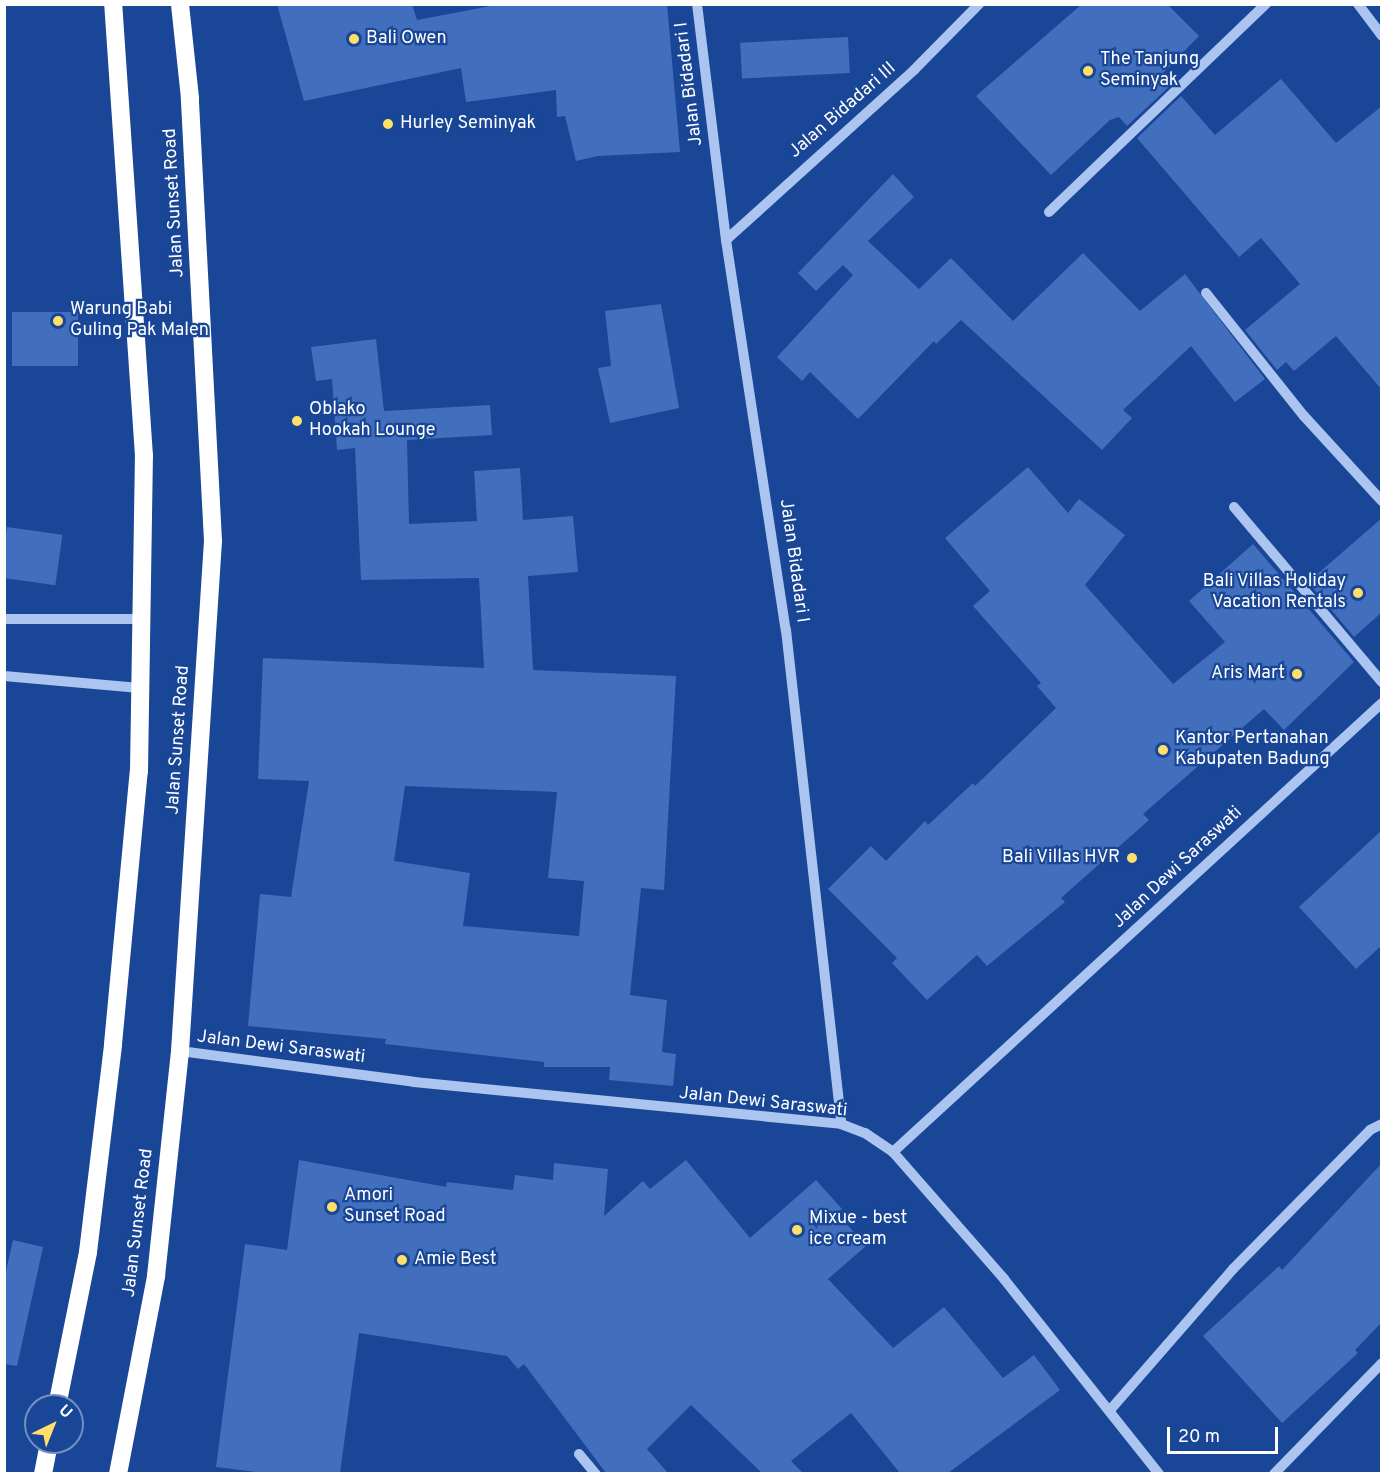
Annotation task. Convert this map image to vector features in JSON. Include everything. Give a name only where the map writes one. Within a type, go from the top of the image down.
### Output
[{"type":"highway","points":[[59,1394],[88,1252],[113,1044],[139,771],[144,456],[113,4]]},
{"type":"highway","name":"Jalan Sunset Road","points":[[118,1473],[156,1276],[180,1051],[213,541],[190,98],[180,4]]},
{"type":"highway","points":[[43,1473],[47,1454]]},
{"type":"street","name":"Jalan Bidadari I","points":[[698,4],[726,240],[786,630],[840,1124]]},
{"type":"street","name":"Jalan Bidadari III","points":[[726,240],[914,70],[979,4]]},
{"type":"street","points":[[1049,212],[1266,4]]},
{"type":"street","points":[[1358,4],[1380,30]]},
{"type":"street","points":[[1206,293],[1304,416],[1382,501]]},
{"type":"street","points":[[1234,507],[1382,682]]},
{"type":"street","points":[[4,619],[140,619]]},
{"type":"street","points":[[4,676],[140,688]]},
{"type":"street","name":"Jalan Dewi Saraswati","points":[[180,1051],[414,1082],[840,1124],[866,1133],[893,1152],[1382,703]]},
{"type":"street","points":[[1111,1409],[1233,1269],[1370,1130],[1382,1124]]},
{"type":"street","points":[[893,1152],[1111,1409],[1160,1473]]},
{"type":"street","points":[[1274,1473],[1382,1363]]},
{"type":"street","points":[[579,1454],[596,1473]]},
{"type":"building","points":[[277,4],[412,4],[417,20],[501,4],[667,4],[680,152],[598,156],[576,161],[565,116],[557,117],[556,90],[466,102],[461,68],[304,101]]},
{"type":"building","points":[[1082,4],[1167,4],[1199,36],[1162,74],[1171,85],[1127,126],[1119,117],[1110,120],[1051,175],[976,96]]},
{"type":"building","points":[[848,37],[850,73],[742,79],[740,43]]},
{"type":"building","points":[[1281,79],[1336,143],[1382,106],[1382,390],[1336,336],[1294,371],[1286,362],[1277,370],[1245,330],[1300,284],[1261,238],[1239,257],[1137,138],[1181,96],[1215,135]]},
{"type":"building","points":[[893,174],[914,197],[868,241],[919,289],[951,258],[1013,321],[1083,253],[1140,311],[1185,274],[1265,379],[1235,402],[1191,346],[1123,410],[1132,418],[1102,450],[961,320],[936,344],[934,341],[858,419],[810,372],[802,381],[777,357],[853,275],[843,265],[816,291],[798,273]]},
{"type":"building","points":[[661,304],[679,408],[610,423],[598,368],[611,366],[605,311]]},
{"type":"building","points":[[12,312],[78,312],[78,366],[12,366]]},
{"type":"building","points":[[376,339],[384,411],[490,405],[492,435],[407,440],[409,524],[477,521],[474,471],[520,468],[523,520],[573,516],[578,572],[528,576],[533,670],[676,676],[664,890],[641,888],[630,995],[667,1000],[662,1052],[676,1054],[673,1086],[609,1080],[610,1067],[544,1067],[544,1062],[385,1044],[386,1039],[248,1026],[260,894],[291,897],[309,781],[258,779],[263,658],[484,668],[479,578],[361,580],[355,448],[337,450],[332,379],[316,381],[311,347]],"holes":[[[405,786],[557,792],[548,878],[584,881],[579,936],[463,926],[470,873],[394,861]]]},
{"type":"building","points":[[1028,467],[1068,513],[1079,499],[1125,535],[1085,585],[1173,684],[1225,642],[1189,601],[1253,544],[1354,662],[1284,730],[1264,709],[1143,814],[1149,820],[1061,898],[1065,902],[987,966],[977,955],[927,1000],[892,963],[897,958],[828,889],[871,846],[886,861],[925,821],[928,825],[973,783],[975,786],[1056,708],[1037,686],[1041,683],[973,606],[990,591],[945,538]]},
{"type":"building","name":"Bali Villas Holiday Vacation Rentals","points":[[1382,518],[1382,612],[1354,637],[1308,582]]},
{"type":"building","points":[[7,527],[62,535],[55,585],[4,578]]},
{"type":"building","points":[[1382,830],[1382,945],[1356,969],[1299,907]]},
{"type":"building","points":[[299,1160],[446,1187],[447,1182],[513,1190],[515,1175],[553,1180],[554,1163],[608,1169],[604,1216],[643,1181],[650,1189],[686,1160],[750,1238],[816,1180],[842,1209],[837,1213],[866,1246],[828,1279],[893,1348],[944,1307],[1003,1378],[1034,1355],[1060,1390],[948,1473],[900,1473],[851,1413],[791,1461],[803,1473],[762,1473],[691,1405],[647,1449],[668,1473],[606,1473],[524,1364],[518,1369],[507,1356],[359,1333],[340,1473],[264,1473],[216,1467],[245,1244],[287,1250]]},
{"type":"building","points":[[1382,1163],[1382,1322],[1355,1350],[1358,1353],[1282,1423],[1203,1336],[1279,1266],[1282,1270]]},
{"type":"building","points":[[13,1240],[43,1247],[17,1366],[4,1364],[4,1280]]},
{"type":"place","name":"Bali Owen","points":[[354,39]]},
{"type":"place","name":"The Tanjung Seminyak","points":[[1088,71]]},
{"type":"place","name":"Hurley Seminyak","points":[[388,124]]},
{"type":"place","name":"Warung Babi Guling Pak Malen","points":[[58,321]]},
{"type":"place","name":"Oblako Hookah Lounge","points":[[297,421]]},
{"type":"place","name":"Bali Villas Holiday Vacation Rentals","points":[[1358,593]]},
{"type":"place","name":"Aris Mart","points":[[1297,674]]},
{"type":"place","name":"Kantor Pertanahan Kabupaten Badung","points":[[1163,750]]},
{"type":"place","name":"Bali Villas HVR","points":[[1132,858]]},
{"type":"place","name":"Amori Sunset Road","points":[[332,1207]]},
{"type":"place","name":"Mixue - best ice cream","points":[[797,1230]]},
{"type":"place","name":"Amie Best","points":[[402,1260]]}]
